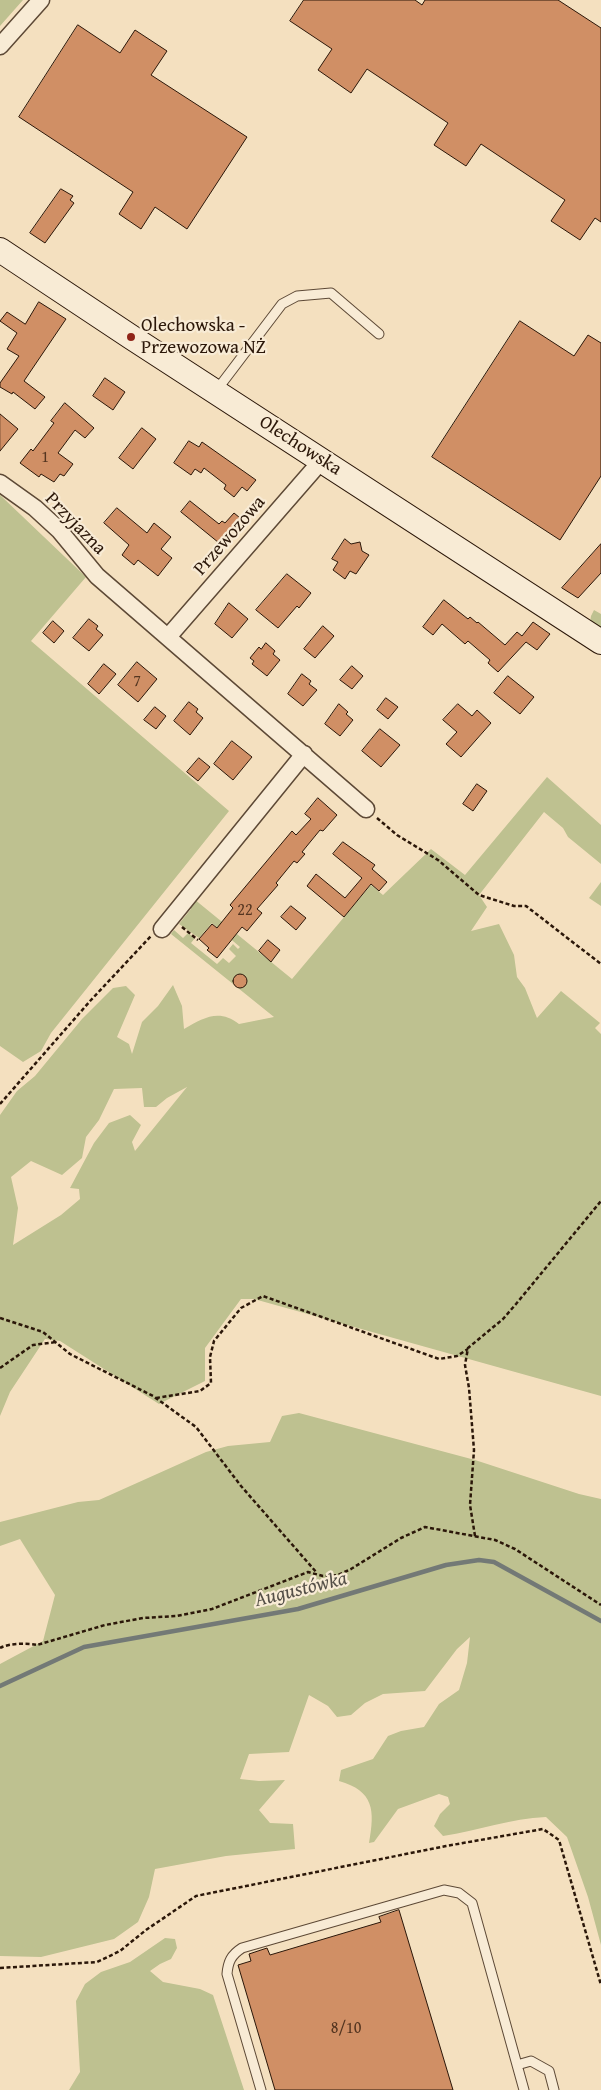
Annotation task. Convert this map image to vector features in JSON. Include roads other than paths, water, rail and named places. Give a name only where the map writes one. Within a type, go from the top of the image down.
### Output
[{"type":"street","points":[[0,46],[41,0]]},
{"type":"street","name":"Olechowska","points":[[0,250],[601,642]]},
{"type":"street","name":"Przewozowa","points":[[168,637],[322,460]]},
{"type":"street","name":"Przyjazna","points":[[0,483],[35,508],[59,530],[97,576],[168,637]]},
{"type":"street","points":[[168,637],[366,809]]},
{"type":"street","points":[[167,923],[304,754]]},
{"type":"lane","points":[[215,391],[282,304],[297,296],[331,293],[379,334]]},
{"type":"lane","points":[[261,2090],[227,1974],[228,1966],[235,1952],[242,1948],[444,1890],[459,1893],[472,1903],[524,2090]]},
{"type":"lane","points":[[517,2065],[531,2062],[549,2071],[554,2090]]},
{"type":"waterway","name":"Augustówka","points":[[0,1686],[84,1647],[298,1609],[446,1565],[479,1560],[494,1562],[601,1621]]},
{"type":"place","name":"Olechowska - Przewozowa NŻ","points":[[131,337]]}]
